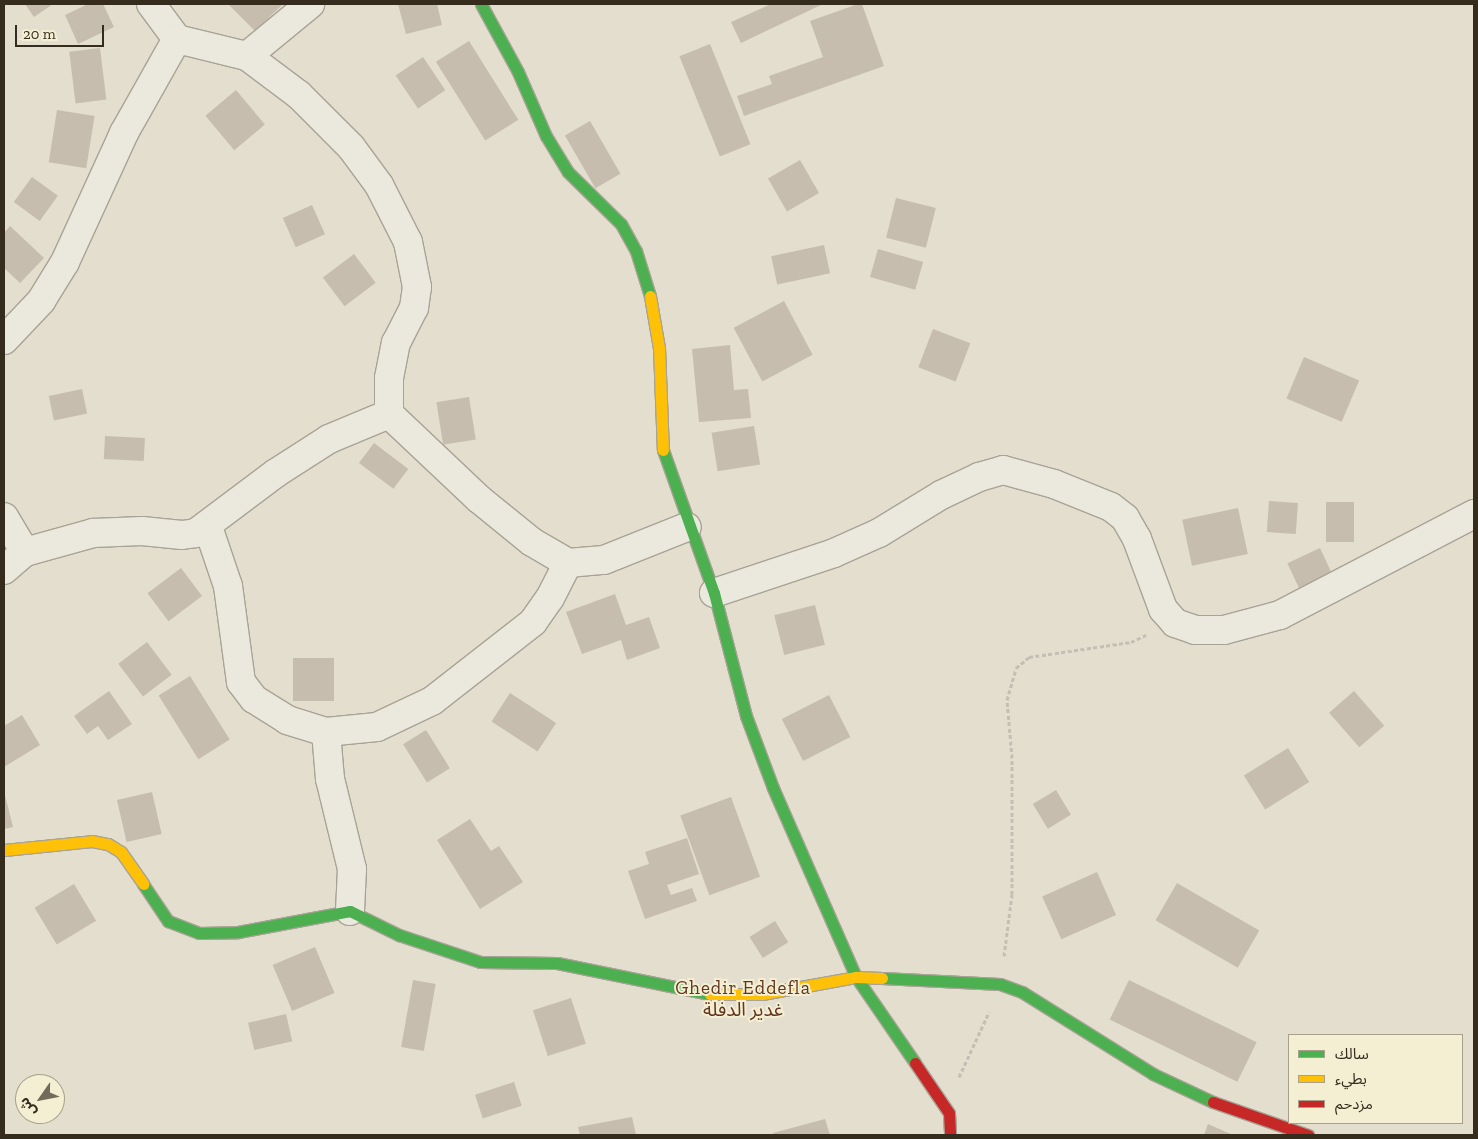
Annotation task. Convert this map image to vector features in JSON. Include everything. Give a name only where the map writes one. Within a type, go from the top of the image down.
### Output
[{"type":"street","points":[[151,4],[176,39],[246,56],[299,95],[352,147],[379,185],[408,242],[417,287],[414,308],[396,343],[389,378],[389,414],[479,499],[532,542],[568,563],[604,560],[688,527]]},
{"type":"street","points":[[246,56],[310,4]]},
{"type":"street","points":[[481,4],[518,72],[546,136],[568,172],[622,224],[636,251],[652,301],[659,348],[660,427],[666,461],[688,527],[714,593],[746,716],[773,788],[856,977],[949,1113],[950,1135]]},
{"type":"street","points":[[4,340],[40,301],[65,262],[124,133],[176,39]]},
{"type":"street","points":[[4,570],[25,552],[93,533],[142,531],[182,535],[208,527],[276,473],[322,444],[389,414]]},
{"type":"street","points":[[714,593],[834,554],[879,534],[941,495],[979,476],[1003,470],[1054,484],[1111,507],[1125,518],[1144,555],[1163,609],[1175,623],[1195,630],[1224,630],[1280,615],[1474,514]]},
{"type":"street","points":[[4,517],[25,552]]},
{"type":"street","points":[[208,527],[228,586],[241,682],[254,699],[287,720],[326,732],[377,727],[432,701],[533,622],[550,598],[568,563]]},
{"type":"street","points":[[326,732],[330,779],[352,869],[350,911]]},
{"type":"street","points":[[4,850],[92,841],[108,844],[121,852],[168,921],[199,933],[238,932],[350,911],[399,935],[480,962],[557,963],[706,994],[762,994],[856,977],[1000,984],[1022,992],[1152,1074],[1218,1105],[1308,1135]]},
{"type":"path","points":[[949,1113],[960,1075],[983,1029],[1000,984],[1012,894],[1012,758],[1007,700],[1016,668],[1029,657],[1131,642],[1175,623]]},
{"type":"building","points":[[25,4],[53,4],[34,17]]},
{"type":"building","points":[[88,4],[103,4],[114,27],[78,44],[65,15]]},
{"type":"building","points":[[228,4],[283,4],[255,31]]},
{"type":"building","points":[[398,4],[437,4],[442,25],[406,34]]},
{"type":"building","points":[[771,4],[823,4],[741,43],[731,22]]},
{"type":"building","points":[[862,4],[884,66],[744,116],[737,96],[772,84],[769,76],[823,57],[810,21]]},
{"type":"building","points":[[469,41],[518,120],[485,141],[436,62]]},
{"type":"building","points":[[710,44],[750,144],[720,156],[679,56]]},
{"type":"building","points":[[100,48],[106,100],[76,103],[69,52]]},
{"type":"building","points":[[423,57],[445,90],[418,109],[396,75]]},
{"type":"building","points":[[236,90],[265,124],[234,150],[205,116]]},
{"type":"building","points":[[57,110],[95,116],[86,168],[49,162]]},
{"type":"building","points":[[590,121],[620,174],[595,188],[565,136]]},
{"type":"building","points":[[800,160],[819,193],[787,211],[768,178]]},
{"type":"building","points":[[32,177],[58,196],[40,221],[14,202]]},
{"type":"building","points":[[896,198],[936,208],[926,248],[886,238]]},
{"type":"building","points":[[312,205],[325,234],[296,247],[283,218]]},
{"type":"building","points":[[10,226],[44,258],[20,283],[4,268],[4,233]]},
{"type":"building","points":[[824,245],[830,273],[777,285],[771,256]]},
{"type":"building","points":[[878,249],[923,262],[915,290],[870,277]]},
{"type":"building","points":[[354,254],[376,283],[345,306],[323,277]]},
{"type":"building","points":[[784,301],[813,355],[762,382],[734,328]]},
{"type":"building","points":[[933,329],[970,343],[956,382],[918,367]]},
{"type":"building","points":[[730,345],[734,390],[748,389],[751,418],[699,422],[692,349]]},
{"type":"building","points":[[1304,357],[1359,380],[1342,422],[1286,398]]},
{"type":"building","points":[[82,389],[87,413],[54,421],[49,396]]},
{"type":"building","points":[[469,397],[476,439],[443,445],[436,402]]},
{"type":"building","points":[[754,426],[760,465],[718,471],[712,433]]},
{"type":"building","points":[[105,436],[145,438],[144,461],[104,459]]},
{"type":"building","points":[[374,443],[408,469],[393,489],[359,463]]},
{"type":"building","points":[[1269,501],[1298,503],[1296,534],[1267,532]]},
{"type":"building","points":[[1326,502],[1354,502],[1354,542],[1326,542]]},
{"type":"building","points":[[1238,508],[1248,554],[1192,566],[1182,520]]},
{"type":"building","points":[[1320,548],[1334,578],[1301,593],[1287,563]]},
{"type":"building","points":[[181,568],[202,596],[169,621],[147,593]]},
{"type":"building","points":[[615,594],[626,625],[649,617],[660,648],[627,660],[621,640],[582,654],[566,612]]},
{"type":"building","points":[[815,605],[825,645],[784,655],[774,615]]},
{"type":"building","points":[[147,642],[172,675],[143,696],[118,664]]},
{"type":"building","points":[[293,658],[334,658],[334,701],[293,701]]},
{"type":"building","points":[[190,676],[230,740],[198,759],[159,696]]},
{"type":"building","points":[[109,691],[132,724],[108,740],[98,726],[87,734],[74,716]]},
{"type":"building","points":[[1354,691],[1384,726],[1359,747],[1329,713]]},
{"type":"building","points":[[510,693],[556,723],[538,751],[491,722]]},
{"type":"building","points":[[829,695],[850,737],[803,761],[782,719]]},
{"type":"building","points":[[22,715],[40,745],[4,767],[4,726]]},
{"type":"building","points":[[426,730],[450,768],[427,782],[403,744]]},
{"type":"building","points":[[1288,748],[1309,782],[1265,809],[1244,776]]},
{"type":"building","points":[[1056,790],[1071,815],[1048,829],[1033,804]]},
{"type":"building","points":[[152,792],[162,834],[127,842],[117,800]]},
{"type":"building","points":[[4,796],[13,827],[4,829]]},
{"type":"building","points":[[731,797],[760,877],[709,895],[680,815]]},
{"type":"building","points":[[470,819],[491,851],[499,846],[523,882],[480,909],[437,840]]},
{"type":"building","points":[[687,838],[699,874],[667,885],[671,895],[692,888],[697,901],[645,919],[628,871],[649,864],[645,852]]},
{"type":"building","points":[[1097,872],[1116,915],[1061,939],[1042,896]]},
{"type":"building","points":[[1177,883],[1259,931],[1238,968],[1156,920]]},
{"type":"building","points":[[74,884],[96,921],[57,945],[35,908]]},
{"type":"building","points":[[775,921],[788,942],[763,958],[750,937]]},
{"type":"building","points":[[315,947],[335,993],[292,1011],[273,965]]},
{"type":"building","points":[[413,980],[436,984],[424,1051],[401,1047]]},
{"type":"building","points":[[1129,980],[1257,1042],[1237,1082],[1110,1020]]},
{"type":"building","points":[[571,998],[586,1044],[548,1056],[533,1010]]},
{"type":"building","points":[[286,1014],[292,1041],[254,1050],[248,1023]]},
{"type":"building","points":[[514,1082],[522,1106],[483,1118],[475,1095]]},
{"type":"building","points":[[632,1117],[636,1135],[580,1135],[578,1127]]},
{"type":"building","points":[[825,1119],[830,1135],[774,1135],[773,1133]]},
{"type":"building","points":[[1208,1124],[1233,1135],[1204,1135]]},
{"type":"traffic: fast","points":[[481,4],[518,72],[546,136],[568,172],[621,224],[636,251],[650,296]]},
{"type":"traffic: fast","points":[[663,450],[714,593],[746,716],[773,788],[856,977],[915,1063]]},
{"type":"traffic: fast","points":[[143,884],[168,921],[199,933],[238,932],[350,911],[399,935],[480,962],[557,963],[710,994]]},
{"type":"traffic: fast","points":[[882,978],[1000,984],[1022,992],[1153,1074],[1213,1102]]},
{"type":"traffic: slow","points":[[650,296],[659,348],[663,450]]},
{"type":"traffic: slow","points":[[4,850],[92,841],[108,844],[121,852],[143,884]]},
{"type":"traffic: slow","points":[[710,994],[762,994],[856,977],[882,978]]},
{"type":"traffic: jam","points":[[915,1063],[949,1113],[950,1135]]},
{"type":"traffic: jam","points":[[1213,1102],[1308,1135]]},
{"type":"district","name":"Ghedir Eddefla غدير الدفلة","points":[[743,999]]}]
